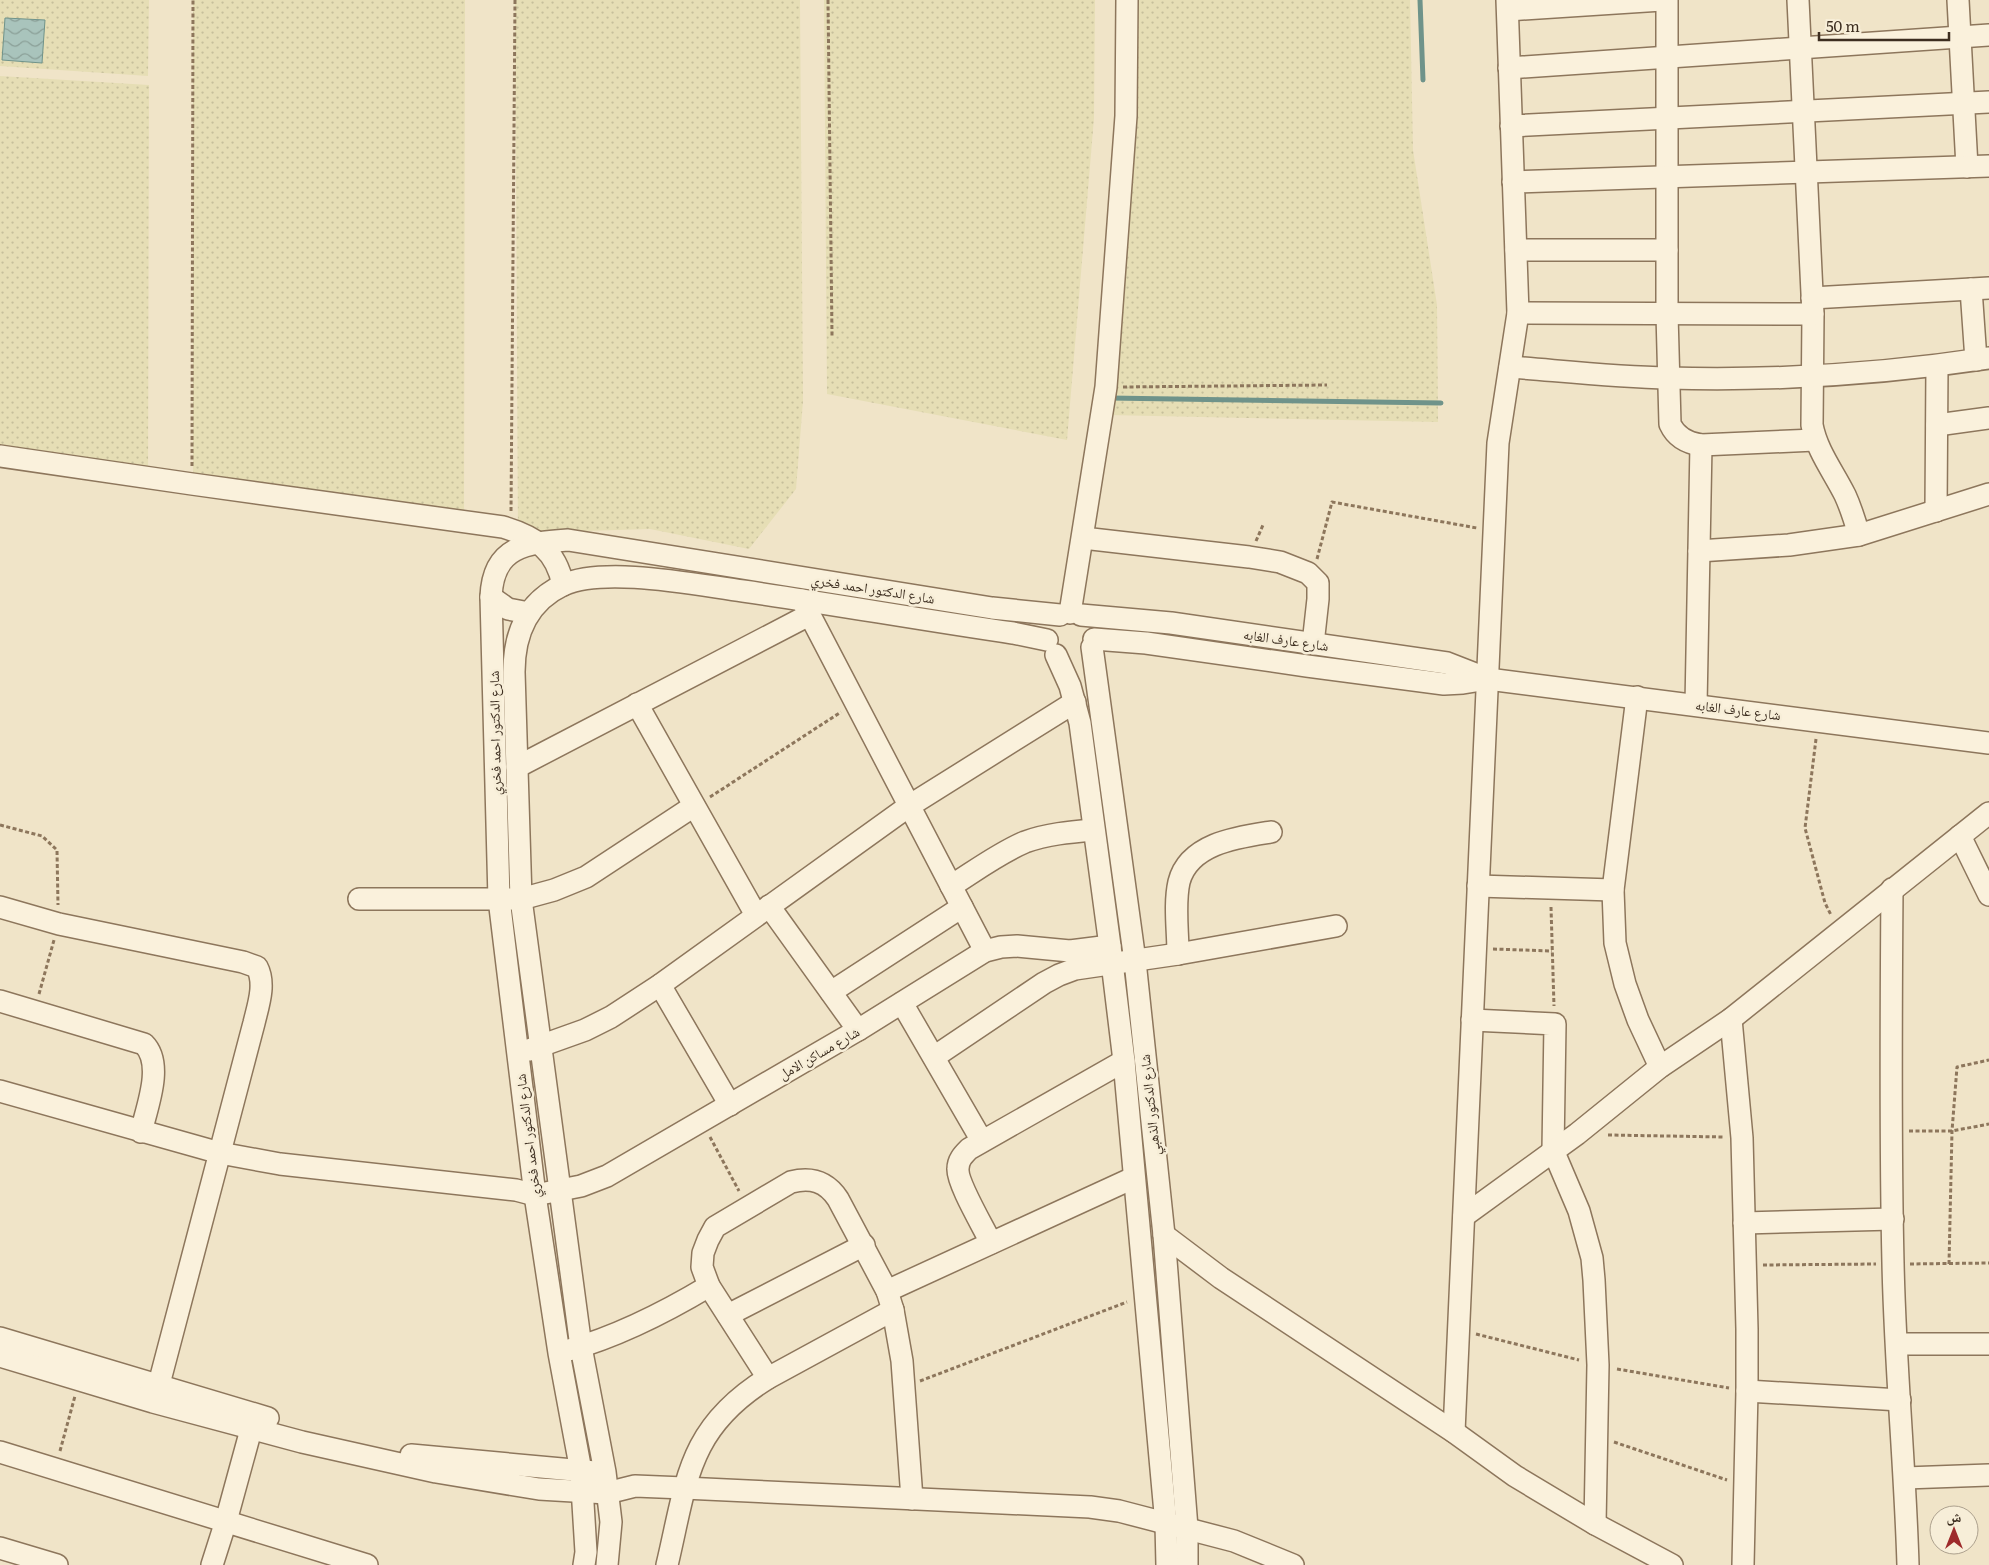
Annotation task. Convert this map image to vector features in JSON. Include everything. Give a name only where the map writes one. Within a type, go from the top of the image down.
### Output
[{"type":"street","points":[[1070,614],[1106,387],[1126,116],[1127,0]]},
{"type":"street","points":[[1454,1432],[1498,443],[1518,313],[1507,5],[1662,0]]},
{"type":"street","points":[[1668,0],[1668,378],[1669,415],[1674,432],[1691,444],[1701,445],[1815,440]]},
{"type":"street","points":[[1798,0],[1812,306],[1812,425],[1815,440],[1825,462],[1846,497],[1859,535]]},
{"type":"street","points":[[1958,0],[1967,167]]},
{"type":"street","points":[[1509,68],[1989,34]]},
{"type":"street","points":[[1512,126],[1989,102]]},
{"type":"street","points":[[1513,182],[1989,166]]},
{"type":"street","points":[[1516,250],[1667,250]]},
{"type":"street","points":[[1510,367],[1668,378],[1812,377],[1937,366],[1982,359],[1980,288],[1812,306],[1668,314],[1518,313]]},
{"type":"street","points":[[1936,511],[1937,366]]},
{"type":"street","points":[[1937,425],[1989,418]]},
{"type":"street","points":[[1696,705],[1701,445]]},
{"type":"street","points":[[0,456],[511,529],[538,542],[555,561],[563,585]]},
{"type":"street","points":[[1699,551],[1790,546],[1859,535],[1989,494]]},
{"type":"street","points":[[1083,538],[1250,557],[1296,567],[1312,576],[1318,583],[1312,644]]},
{"type":"street","name":"شارع الدكتور احمد فخري","points":[[584,1565],[586,1552],[582,1481],[534,1195],[519,1053],[499,899],[491,597],[496,571],[514,551],[525,545],[568,540],[992,608],[1070,614]]},
{"type":"street","name":"شارع الدكتور احمد فخري","points":[[606,1565],[611,1522],[606,1482],[581,1347],[521,899],[514,651],[519,631],[528,613],[544,597],[563,585],[583,579],[634,577],[805,607],[1012,633],[1052,648]]},
{"type":"street","points":[[491,597],[508,609],[528,613]]},
{"type":"street","points":[[517,767],[637,704],[805,607],[985,952]]},
{"type":"street","points":[[1070,614],[1088,621],[1093,629],[1093,643],[1080,658],[1064,659],[1052,648],[1047,630],[1052,621],[1070,614]]},
{"type":"street","name":"شارع عارف الغابه","points":[[1070,614],[1171,623],[1447,663],[1488,679],[1989,743]]},
{"type":"street","name":"شارع عارف الغابه","points":[[1093,643],[1146,643],[1444,684],[1488,679]]},
{"type":"street","name":"شارع الدكتور الذهبي","points":[[1093,643],[1135,961],[1164,1236],[1176,1526],[1167,1565]]},
{"type":"street","name":"شارع الدكتور الذهبي","points":[[1052,648],[1075,702],[1080,723],[1124,1061],[1144,1296],[1176,1526],[1187,1565]]},
{"type":"street","points":[[1637,698],[1613,890],[1615,943],[1618,960],[1638,1020],[1660,1067]]},
{"type":"street","points":[[519,1053],[541,1047],[585,1030],[611,1017],[660,985],[909,806],[1075,702]]},
{"type":"street","points":[[637,704],[694,806],[763,911],[831,992],[858,1030]]},
{"type":"street","points":[[359,899],[521,899],[554,890],[586,876],[694,806]]},
{"type":"street","points":[[1464,1216],[1577,1134],[1660,1067],[1731,1019],[1989,813]]},
{"type":"street","points":[[951,886],[1025,842],[1055,834],[1093,830]]},
{"type":"street","points":[[1178,954],[1178,895],[1183,871],[1190,862],[1211,846],[1244,836],[1271,832]]},
{"type":"street","points":[[1960,836],[1989,895]]},
{"type":"street","points":[[1478,886],[1613,890]]},
{"type":"street","points":[[1892,890],[1891,1132],[1893,1264],[1908,1565]]},
{"type":"street","points":[[0,907],[59,924],[243,962],[257,967],[261,974],[259,1001],[159,1384]]},
{"type":"street","points":[[831,992],[962,907]]},
{"type":"street","points":[[934,1057],[1059,975],[1111,955],[1135,961],[1336,926]]},
{"type":"street","name":"شارع مساكن الامل","points":[[534,1195],[581,1186],[607,1176],[858,1030],[985,952],[1001,947],[1017,946],[1111,955]]},
{"type":"street","points":[[660,985],[730,1105]]},
{"type":"street","points":[[0,1001],[144,1044],[150,1050],[154,1069],[141,1132]]},
{"type":"street","points":[[902,1003],[982,1141]]},
{"type":"street","points":[[1731,1019],[1742,1138],[1744,1222],[1747,1391],[1743,1565]]},
{"type":"street","points":[[1472,1020],[1555,1024],[1553,1150],[1579,1211],[1592,1258],[1598,1365],[1595,1524]]},
{"type":"street","points":[[991,1243],[960,1181],[958,1169],[961,1158],[969,1149],[982,1141],[1124,1061]]},
{"type":"street","points":[[0,1091],[220,1153],[299,1167],[516,1190],[534,1195]]},
{"type":"street","points":[[667,1565],[691,1465],[701,1444],[714,1424],[741,1396],[890,1301],[991,1243],[1133,1178]]},
{"type":"street","points":[[768,1378],[709,1286],[702,1267],[703,1253],[715,1227],[791,1182],[812,1180],[823,1183],[832,1190],[838,1199],[864,1245],[890,1301],[902,1361],[912,1499]]},
{"type":"street","points":[[1744,1222],[1893,1219]]},
{"type":"street","points":[[1164,1236],[1221,1278],[1454,1432],[1515,1476],[1595,1524],[1672,1565]]},
{"type":"street","points":[[728,1315],[864,1245]]},
{"type":"street","points":[[559,1353],[606,1338],[655,1317],[709,1286]]},
{"type":"street","points":[[0,1338],[159,1384],[253,1421]]},
{"type":"street","points":[[1897,1344],[1989,1344]]},
{"type":"street","points":[[0,1356],[153,1402],[253,1421],[367,1452],[401,1454],[582,1481],[634,1486],[1090,1506],[1119,1511],[1234,1541],[1293,1565]]},
{"type":"street","points":[[1747,1391],[1900,1400]]},
{"type":"street","points":[[212,1565],[253,1421]]},
{"type":"street","points":[[0,1452],[367,1565]]},
{"type":"street","points":[[1905,1478],[1989,1475]]},
{"type":"street","points":[[0,1548],[57,1565]]},
{"type":"path","points":[[192,484],[194,0]]},
{"type":"path","points":[[511,529],[515,0]]},
{"type":"path","points":[[828,0],[832,336]]},
{"type":"path","points":[[1106,387],[1328,385]]},
{"type":"path","points":[[1312,576],[1332,502],[1495,531]]},
{"type":"path","points":[[694,806],[856,703]]},
{"type":"path","points":[[1818,720],[1805,828],[1824,903],[1840,931]]},
{"type":"path","points":[[0,825],[42,836],[56,850],[59,924],[34,1012]]},
{"type":"path","points":[[1551,889],[1555,1024]]},
{"type":"path","points":[[1476,949],[1552,951]]},
{"type":"path","points":[[1949,1264],[1952,1131],[1957,1067],[1989,1060]]},
{"type":"path","points":[[701,1122],[749,1208]]},
{"type":"path","points":[[1891,1132],[1952,1131],[1989,1124]]},
{"type":"path","points":[[1606,1135],[1742,1138]]},
{"type":"path","points":[[1744,1265],[1989,1263]]},
{"type":"path","points":[[903,1387],[1144,1296]]},
{"type":"path","points":[[55,1468],[79,1379]]},
{"type":"path","points":[[1597,1436],[1745,1486]]},
{"type":"shaded area","points":[[0,0],[149,0],[148,76],[0,66]]},
{"type":"shaded area","points":[[193,0],[465,0],[464,529],[193,493]]},
{"type":"shaded area","points":[[515,0],[800,0],[803,401],[796,489],[749,549],[650,529],[518,533]]},
{"type":"shaded area","points":[[824,0],[1095,0],[1094,118],[1067,440],[827,394]]},
{"type":"shaded area","points":[[1130,0],[1410,0],[1413,150],[1437,305],[1438,422],[1107,415]]},
{"type":"shaded area","points":[[0,76],[149,85],[148,486],[0,464]]},
{"type":"water","points":[[5,18],[45,20],[42,63],[2,60]]},
{"type":"waterway","points":[[1420,0],[1423,80]]},
{"type":"waterway","points":[[1109,398],[1441,403]]}]
